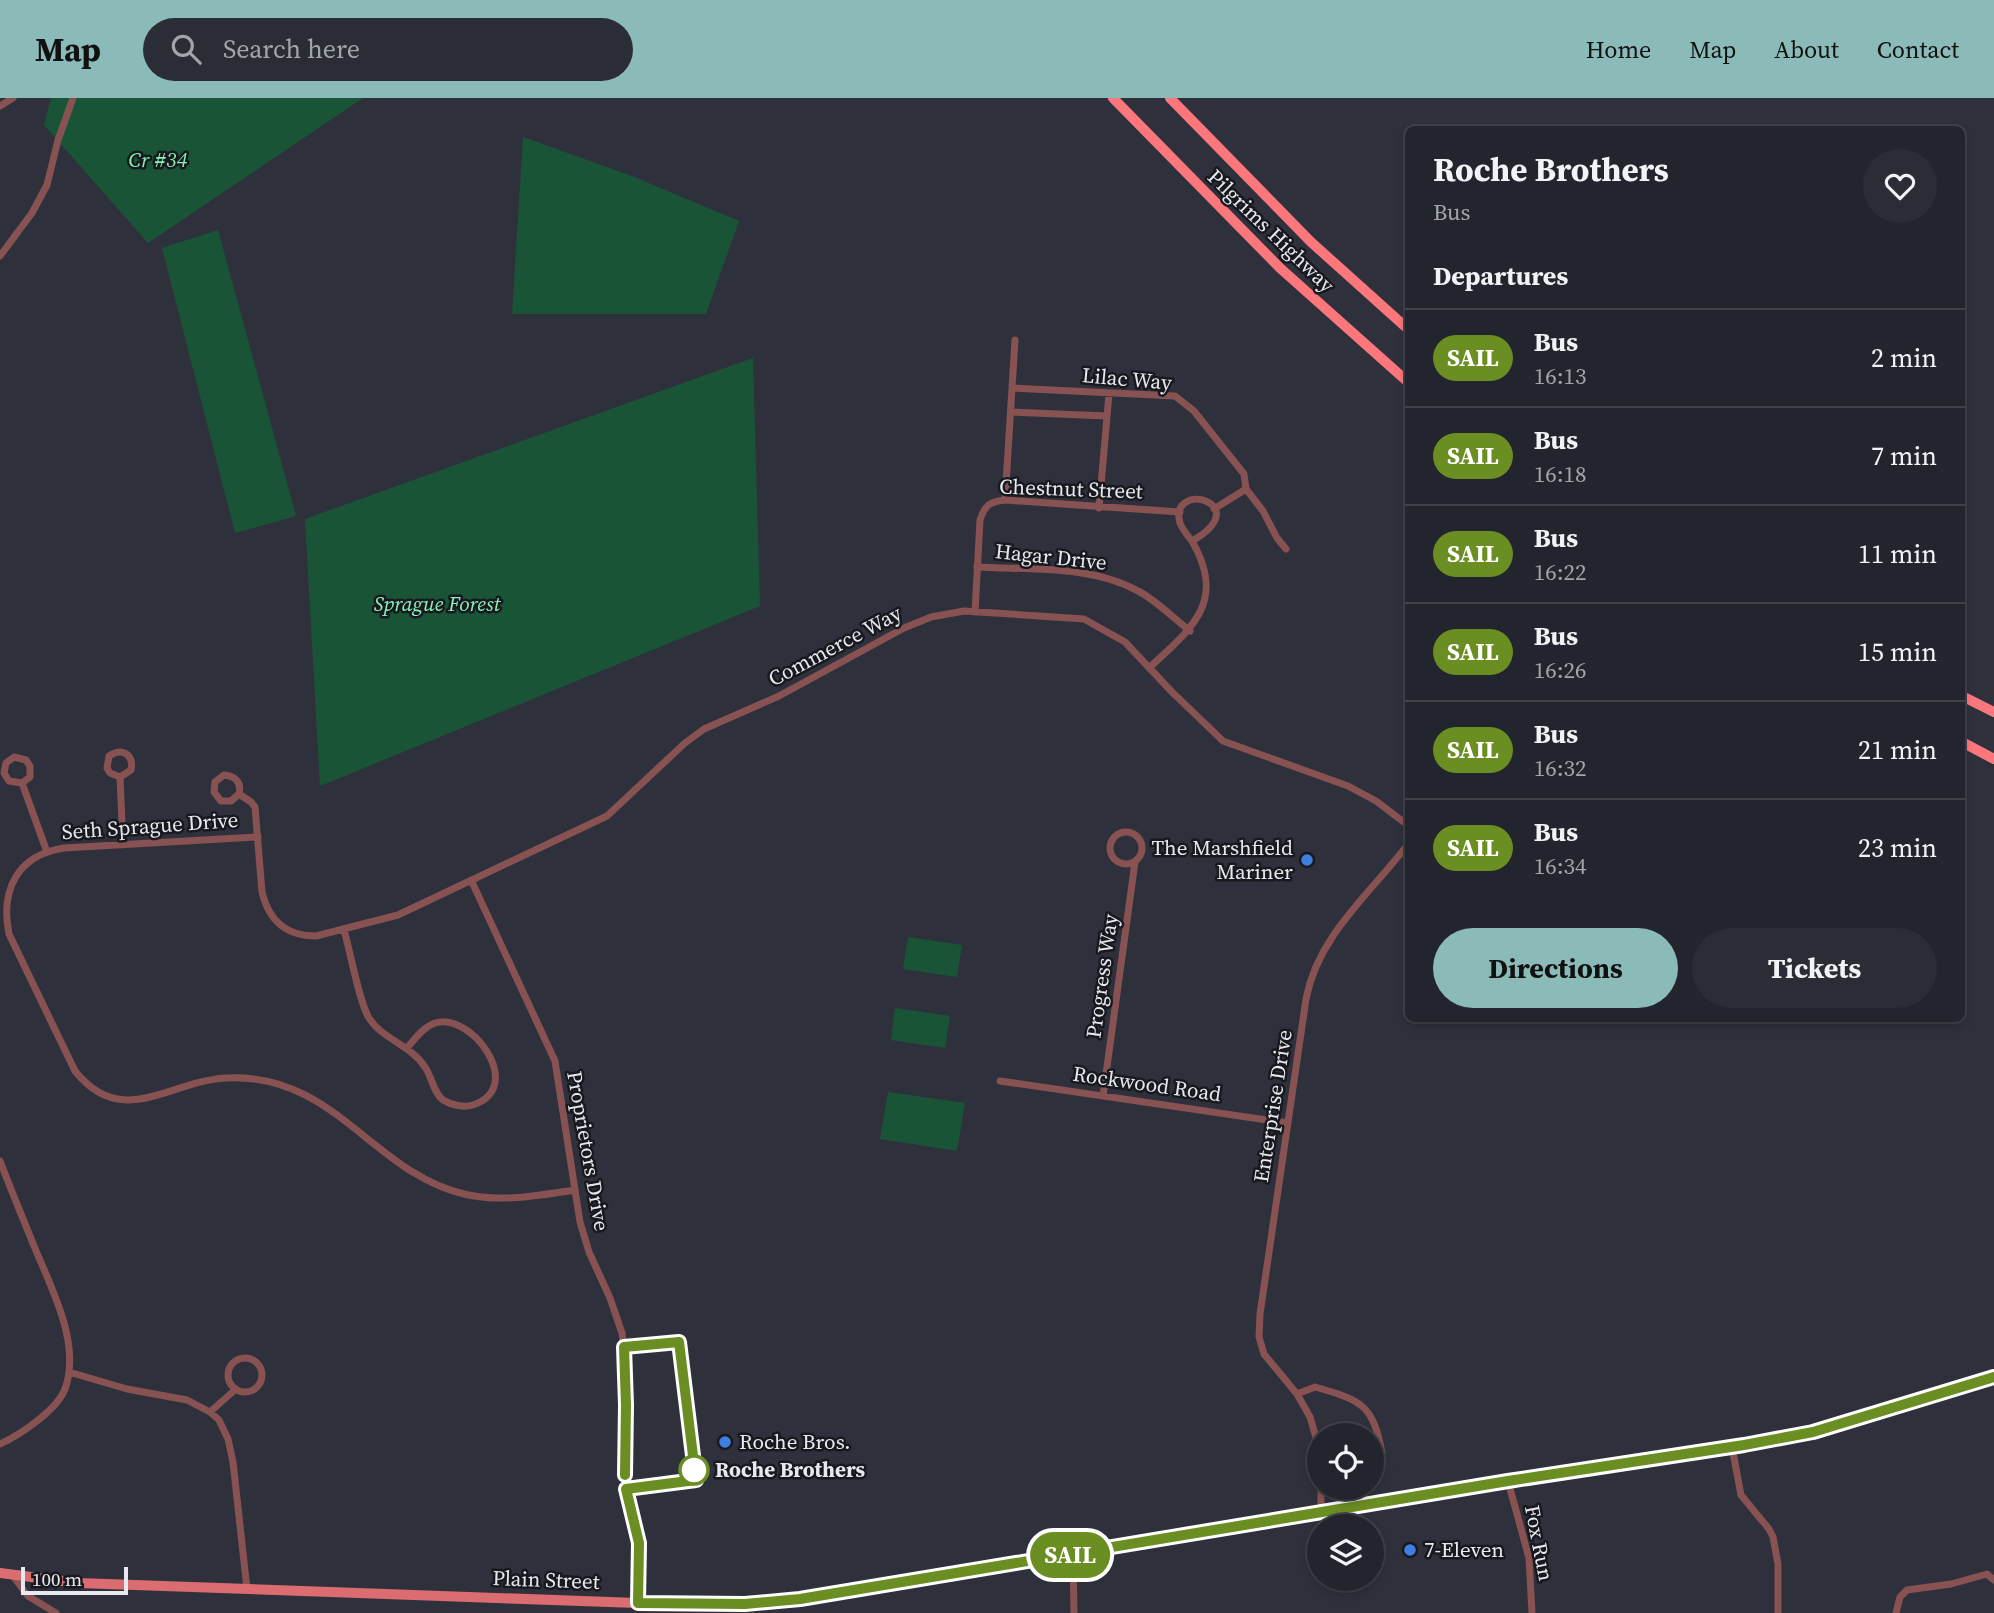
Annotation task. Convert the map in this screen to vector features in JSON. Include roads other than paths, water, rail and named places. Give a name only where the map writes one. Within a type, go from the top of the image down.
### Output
[{"type":"highway","name":"Pilgrims Highway","points":[[1113,98],[1280,268],[1405,379]]},
{"type":"highway","name":"Pilgrims Highway","points":[[1170,98],[1311,242],[1405,326]]},
{"type":"highway","points":[[1965,698],[1994,712]]},
{"type":"highway","points":[[1965,744],[1994,759]]},
{"type":"main road","name":"Plain Street","points":[[1321,1514],[1813,1432],[1994,1377]]},
{"type":"main road","name":"Plain Street","points":[[0,1573],[78,1583],[638,1603],[745,1604],[774,1602],[1307,1516]]},
{"type":"main road","points":[[628,1613],[638,1603],[643,1613]]},
{"type":"street","points":[[0,106],[13,98]]},
{"type":"street","points":[[0,256],[32,214],[47,186],[58,140],[73,98]]},
{"type":"street","points":[[1005,500],[1015,340]]},
{"type":"street","name":"Lilac Way","points":[[1012,388],[1175,396],[1194,411],[1244,474],[1246,489],[1286,549]]},
{"type":"street","points":[[1099,508],[1109,394]]},
{"type":"street","points":[[1011,412],[1107,416]]},
{"type":"street","points":[[1214,509],[1246,489]]},
{"type":"street","points":[[1149,668],[1190,631],[1204,606],[1207,593],[1204,566],[1180,523],[1183,505],[1191,499],[1202,499],[1210,502],[1214,509],[1215,523],[1207,533],[1192,541]]},
{"type":"street","name":"Chestnut Street","points":[[975,612],[980,520],[984,507],[992,501],[1180,512]]},
{"type":"street","name":"Hagar Drive","points":[[977,567],[1089,574],[1115,581],[1140,591],[1190,631]]},
{"type":"street","name":"Commerce Way","points":[[239,794],[254,807],[262,892],[274,920],[292,933],[305,936],[344,930],[398,915],[607,816],[685,743],[704,729],[779,696],[904,628],[931,617],[964,611],[1084,619],[1125,642],[1223,741],[1348,786],[1376,802],[1405,824]]},
{"type":"street","points":[[120,777],[124,845]]},
{"type":"street","points":[[22,783],[47,852]]},
{"type":"street","name":"Progress Way","points":[[1103,1096],[1135,862],[1142,848],[1138,837],[1128,832],[1118,835],[1111,843],[1113,857],[1125,864],[1135,862]]},
{"type":"street","name":"Seth Sprague Drive","points":[[258,837],[64,848],[47,852],[29,861],[13,879],[6,901],[6,921],[14,948],[75,1071],[94,1090],[116,1100],[130,1102],[194,1083],[225,1078],[275,1083],[314,1098],[415,1173],[448,1189],[464,1194],[502,1198],[575,1190]]},
{"type":"street","name":"Enterprise Drive","points":[[1312,1423],[1297,1394],[1264,1354],[1259,1332],[1306,999],[1317,961],[1336,930],[1405,848]]},
{"type":"street","name":"Proprietors Drive","points":[[472,882],[555,1061],[584,1236],[614,1308],[624,1347],[625,1475],[639,1543],[638,1603]]},
{"type":"street","points":[[344,930],[369,1018],[425,1066],[437,1094],[444,1101],[461,1107],[474,1105],[488,1096],[495,1083],[493,1058],[461,1027],[436,1023],[422,1031],[407,1048]]},
{"type":"street","name":"Rockwood Road","points":[[1000,1081],[1288,1123]]},
{"type":"street","points":[[0,1161],[62,1319],[68,1346],[69,1372],[65,1389],[56,1403],[25,1430],[0,1444]]},
{"type":"street","points":[[242,1359],[257,1363],[262,1373],[257,1388],[247,1392],[236,1389],[229,1375],[233,1365],[242,1359]]},
{"type":"street","points":[[69,1372],[127,1389],[187,1400],[211,1412],[224,1429],[231,1450],[247,1589]]},
{"type":"street","points":[[1297,1394],[1315,1387],[1341,1395],[1361,1404],[1374,1423]]},
{"type":"street","points":[[211,1412],[236,1389]]},
{"type":"street","points":[[1732,1447],[1741,1494],[1773,1537],[1778,1564],[1777,1613]]},
{"type":"street","name":"Fox Run","points":[[1508,1481],[1529,1558],[1532,1613]]},
{"type":"street","points":[[1321,1500],[1321,1514]]},
{"type":"street","points":[[1073,1555],[1074,1613]]},
{"type":"street","points":[[1896,1613],[1900,1597],[1907,1590],[1951,1584],[1987,1574],[1994,1580]]},
{"type":"street","points":[[13,1576],[28,1596],[56,1613]]},
{"type":"place","name":"The Marshfield Mariner","points":[[1307,860]]},
{"type":"place","name":"Roche Bros.","points":[[725,1442]]},
{"type":"place","name":"Roche Brothers","points":[[694,1470]]},
{"type":"place","name":"7-Eleven","points":[[1410,1550]]},
{"type":"park label","name":"Cr #34","points":[[158,160]]},
{"type":"park label","name":"Sprague Forest","points":[[437,604]]}]
